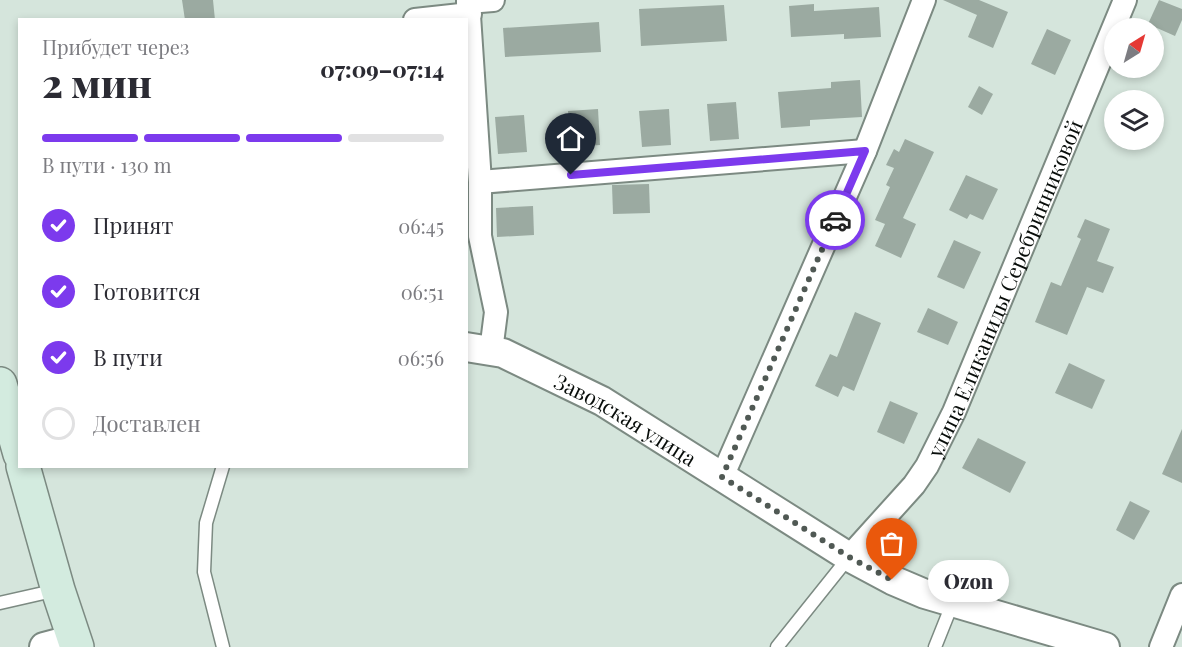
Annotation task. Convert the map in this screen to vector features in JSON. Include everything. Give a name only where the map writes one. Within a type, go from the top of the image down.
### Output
[{"type":"main road","points":[[7,389],[18,444]]},
{"type":"main road","points":[[24,468],[58,590],[65,644]]},
{"type":"street","points":[[422,18],[493,0]]},
{"type":"street","points":[[722,477],[865,151],[924,0]]},
{"type":"street","name":"улица Еликаниды Серебринниковой","points":[[849,557],[914,485],[948,423],[1125,0]]},
{"type":"street","points":[[469,5],[480,182],[473,236],[496,312],[479,349]]},
{"type":"street","points":[[480,182],[865,151]]},
{"type":"street","name":"Заводская улица","points":[[479,349],[503,352],[602,401],[849,557],[914,589],[1105,647]]},
{"type":"street","points":[[1161,647],[1182,595]]},
{"type":"lane","points":[[222,468],[207,523],[204,572],[223,647]]},
{"type":"lane","points":[[777,647],[849,557]]},
{"type":"lane","points":[[0,603],[58,590]]},
{"type":"lane","points":[[935,647],[953,602]]},
{"type":"building","points":[[182,0],[213,0],[215,18],[185,18]]},
{"type":"building","points":[[943,0],[979,0],[1008,12],[993,48],[968,37],[977,15]]},
{"type":"building","points":[[1159,0],[1182,9],[1182,20],[1175,36],[1164,31],[1164,18],[1151,18]]},
{"type":"building","points":[[814,4],[814,11],[879,7],[881,37],[844,39],[844,34],[791,37],[789,6]]},
{"type":"building","points":[[724,5],[727,41],[641,46],[639,9]]},
{"type":"building","points":[[599,22],[601,52],[505,57],[503,28]]},
{"type":"building","points":[[1047,29],[1071,40],[1055,75],[1031,64]]},
{"type":"building","points":[[860,80],[862,117],[810,120],[810,126],[781,128],[778,92],[831,88],[831,82]]},
{"type":"building","points":[[979,86],[993,94],[982,115],[968,107]]},
{"type":"building","points":[[736,102],[739,139],[710,141],[707,104]]},
{"type":"building","points":[[598,109],[600,145],[571,147],[568,111]]},
{"type":"building","points":[[669,109],[671,145],[642,147],[639,111]]},
{"type":"building","points":[[524,115],[527,152],[498,154],[495,117]]},
{"type":"building","points":[[905,139],[934,152],[903,218],[916,224],[901,258],[875,246],[885,224],[875,220],[890,187],[886,185],[894,168],[886,165],[894,149],[899,152]]},
{"type":"building","points":[[966,175],[998,189],[983,220],[970,214],[967,219],[949,210]]},
{"type":"building","points":[[649,184],[650,213],[613,214],[612,185]]},
{"type":"building","points":[[533,206],[534,235],[497,237],[496,208]]},
{"type":"building","points":[[1085,219],[1110,229],[1097,261],[1114,267],[1103,293],[1087,287],[1067,335],[1035,322],[1051,282],[1061,286],[1081,239],[1077,237]]},
{"type":"building","points":[[954,240],[981,252],[964,289],[937,277]]},
{"type":"building","points":[[928,308],[958,322],[948,345],[917,332]]},
{"type":"building","points":[[855,312],[881,323],[854,391],[843,386],[838,397],[815,386],[830,354],[837,357]]},
{"type":"building","points":[[1069,363],[1105,380],[1092,409],[1055,393]]},
{"type":"building","points":[[890,401],[918,413],[904,444],[877,432]]},
{"type":"building","points":[[1182,429],[1182,483],[1162,474]]},
{"type":"building","points":[[978,438],[1026,462],[1010,493],[962,468]]},
{"type":"building","points":[[1130,501],[1150,511],[1134,540],[1116,530]]},
{"type":"way so far","points":[[835,220],[722,477],[849,557],[892,580]]},
{"type":"place","name":"Ozon","points":[[892,580]]},
{"type":"route","points":[[571,175],[865,151],[835,220]]}]
